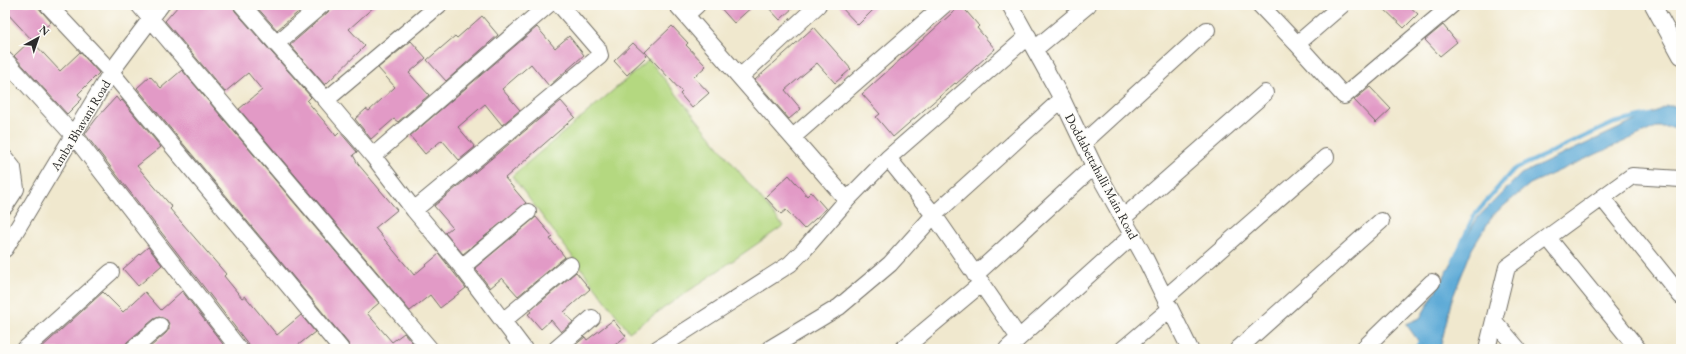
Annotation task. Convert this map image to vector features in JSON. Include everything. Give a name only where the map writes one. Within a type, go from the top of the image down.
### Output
[{"type":"street","points":[[48,5],[111,72],[341,349]]},
{"type":"street","points":[[139,5],[430,349]]},
{"type":"street","name":"Amba Bhavani Road","points":[[5,248],[74,136],[111,72],[161,5]]},
{"type":"street","points":[[242,5],[373,156],[414,210],[462,267],[524,349]]},
{"type":"street","points":[[276,44],[322,5]]},
{"type":"street","points":[[326,100],[439,5]]},
{"type":"street","points":[[373,156],[548,5]]},
{"type":"street","points":[[414,210],[600,56],[598,49],[560,5]]},
{"type":"street","points":[[740,77],[818,5]]},
{"type":"street","points":[[793,137],[944,5]]},
{"type":"street","name":"Doddabettahalli Main Road","points":[[1010,5],[1062,99],[1094,166],[1133,235],[1190,349]]},
{"type":"street","points":[[657,349],[790,264],[888,158],[1032,43],[1088,5]]},
{"type":"street","points":[[1260,5],[1344,96],[1452,5]]},
{"type":"street","points":[[1297,44],[1342,5]]},
{"type":"street","points":[[1653,5],[1681,56]]},
{"type":"street","points":[[686,8],[740,77],[848,200]]},
{"type":"street","points":[[1083,143],[1207,30]]},
{"type":"street","points":[[5,60],[74,136],[239,349]]},
{"type":"street","points":[[1123,218],[1265,93]]},
{"type":"street","points":[[769,349],[839,307],[890,264],[934,215],[1062,99]]},
{"type":"street","points":[[1123,349],[1168,303],[1326,157]]},
{"type":"street","points":[[5,158],[13,168],[16,188],[5,206]]},
{"type":"street","points":[[888,158],[934,215],[1019,338]]},
{"type":"street","points":[[903,349],[978,279],[1094,166]]},
{"type":"street","points":[[1488,349],[1507,267],[1632,176],[1681,179]]},
{"type":"street","points":[[1602,198],[1681,296]]},
{"type":"street","points":[[462,267],[528,212]]},
{"type":"street","points":[[1238,349],[1381,221]]},
{"type":"street","points":[[1007,349],[1133,235]]},
{"type":"street","points":[[1548,238],[1638,349]]},
{"type":"street","points":[[503,321],[570,265]]},
{"type":"street","points":[[25,349],[111,272]]},
{"type":"street","points":[[1363,349],[1432,282]]},
{"type":"street","points":[[556,349],[592,318]]},
{"type":"street","points":[[1494,321],[1518,349]]},
{"type":"street","points":[[133,349],[160,326]]},
{"type":"green space","points":[[649,60],[783,226],[629,332],[512,176]]},
{"type":"water","points":[[1667,106],[1675,106],[1681,109],[1681,130],[1673,127],[1656,127],[1530,184],[1493,215],[1472,249],[1451,302],[1440,349],[1424,349],[1406,324],[1420,318],[1478,217],[1521,174]]},
{"type":"building","points":[[5,5],[36,5],[51,22],[32,40],[5,11]]},
{"type":"building","points":[[179,5],[233,5],[235,11],[311,97],[307,101],[336,136],[340,132],[357,152],[353,155],[358,164],[397,210],[375,228],[414,275],[439,254],[466,288],[440,308],[430,295],[410,311],[239,109],[262,90],[248,73],[225,92],[165,21]]},
{"type":"building","points":[[255,5],[300,5],[303,8],[277,30]]},
{"type":"building","points":[[334,5],[376,5],[349,29],[365,46],[325,85],[290,45]]},
{"type":"building","points":[[718,5],[754,5],[734,23]]},
{"type":"building","points":[[766,5],[796,5],[780,20]]},
{"type":"building","points":[[839,5],[878,5],[858,25]]},
{"type":"building","points":[[961,5],[979,26],[977,28],[995,49],[893,137],[876,117],[880,114],[862,94]]},
{"type":"building","points":[[1380,5],[1408,5],[1418,14],[1404,28]]},
{"type":"building","points":[[482,16],[498,35],[446,81],[427,60],[455,36],[457,38]]},
{"type":"building","points":[[1443,25],[1457,42],[1440,56],[1425,40]]},
{"type":"building","points":[[672,26],[688,43],[686,45],[706,66],[694,77],[709,93],[692,108],[680,94],[682,92],[645,52]]},
{"type":"building","points":[[537,27],[555,48],[569,36],[584,55],[549,86],[531,64],[502,89],[520,110],[502,125],[485,104],[458,127],[475,147],[459,160],[442,140],[425,154],[410,136]]},
{"type":"building","points":[[814,27],[851,69],[835,83],[817,63],[785,90],[801,109],[789,119],[755,80]]},
{"type":"building","points":[[31,40],[60,71],[80,52],[99,73],[78,94],[82,99],[67,114],[14,56]]},
{"type":"building","points":[[411,41],[426,58],[409,73],[429,95],[398,122],[394,119],[371,139],[355,119],[366,109],[369,111],[395,87],[378,68]]},
{"type":"building","points":[[633,43],[647,56],[627,75],[614,61]]},
{"type":"building","points":[[182,70],[379,303],[367,313],[392,342],[404,333],[418,349],[350,349],[348,343],[137,88],[150,76],[161,88]]},
{"type":"building","points":[[1370,87],[1391,109],[1376,123],[1354,100]]},
{"type":"building","points":[[116,97],[120,102],[122,100],[161,147],[137,166],[172,207],[170,209],[226,274],[224,276],[242,298],[245,296],[277,335],[301,315],[315,332],[293,349],[252,349],[85,134],[96,119]]},
{"type":"building","points":[[561,101],[575,117],[505,178],[526,203],[463,254],[445,233],[452,227],[434,206]]},
{"type":"building","points":[[789,175],[807,196],[811,192],[826,209],[804,229],[786,210],[781,214],[765,197]]},
{"type":"building","points":[[536,217],[553,237],[550,239],[565,257],[518,296],[502,278],[490,288],[475,268]]},
{"type":"building","points":[[148,247],[162,265],[138,286],[123,269]]},
{"type":"building","points":[[576,272],[590,289],[564,312],[573,322],[561,332],[551,320],[541,329],[528,314]]},
{"type":"building","points":[[182,291],[226,348],[225,349],[148,349],[169,329],[167,320],[159,317],[154,319],[127,342],[124,349],[40,349],[103,292],[123,312],[145,292],[161,310]]},
{"type":"building","points":[[613,320],[626,336],[610,349],[576,349],[574,346],[585,337],[587,340]]},
{"type":"waterway","points":[[1454,261],[1474,216],[1513,170],[1614,123],[1651,115]]},
{"type":"waterway","points":[[1416,349],[1422,338]]}]
